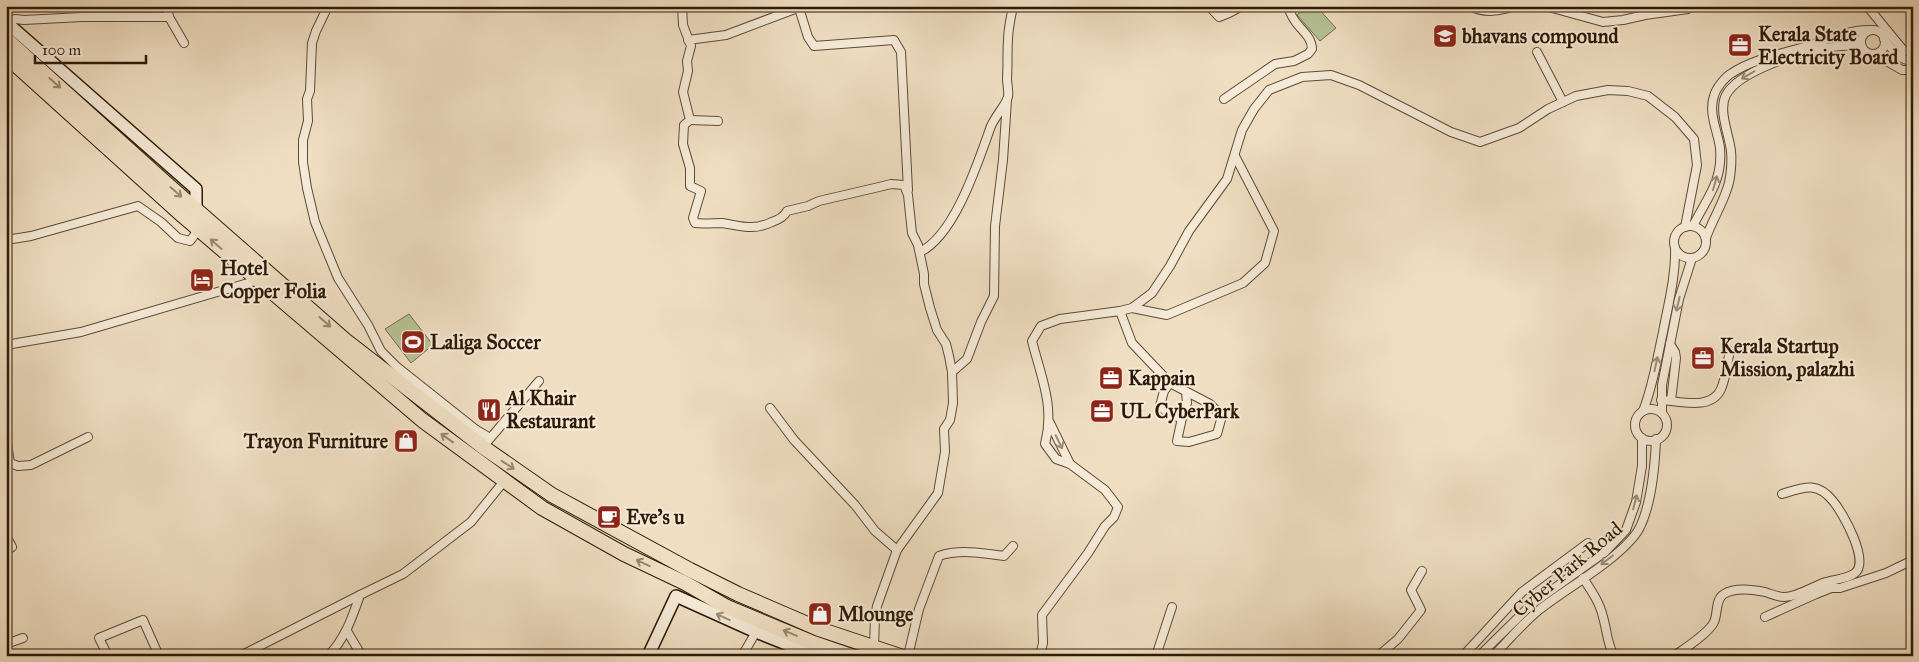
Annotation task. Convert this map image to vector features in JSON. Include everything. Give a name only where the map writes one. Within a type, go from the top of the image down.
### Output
[{"type":"highway","points":[[6,39],[344,340],[487,443],[552,495],[738,594],[819,629],[900,656]]},
{"type":"highway","points":[[6,56],[199,229],[422,420],[542,508],[624,554],[685,583],[727,606],[812,642],[852,656]]},
{"type":"street","points":[[167,6],[170,17],[184,43]]},
{"type":"street","points":[[328,6],[312,43],[310,91],[307,99],[308,121],[303,140],[303,162],[315,222],[338,278],[368,325],[381,350],[397,367],[475,429],[487,443],[539,381]]},
{"type":"street","points":[[682,6],[682,25],[690,50],[683,92],[690,120]]},
{"type":"street","points":[[952,372],[967,359],[981,322],[994,296],[995,226],[1009,88],[1007,79],[1009,72],[1008,31],[1013,6]]},
{"type":"street","points":[[1209,6],[1219,17],[1229,14],[1242,6]]},
{"type":"street","points":[[1224,99],[1274,64],[1294,61],[1308,54],[1312,49],[1309,38],[1296,22],[1287,6]]},
{"type":"street","points":[[1470,6],[1480,11],[1502,10],[1515,6]]},
{"type":"street","points":[[1545,6],[1603,22],[1688,9],[1692,6]]},
{"type":"street","points":[[1867,6],[1904,51],[1913,50]]},
{"type":"street","points":[[688,40],[726,35],[801,7],[808,37],[814,46],[894,40],[901,52],[908,195],[912,234],[920,252],[924,284],[932,318],[946,344],[952,372],[953,403],[950,420],[944,429],[945,452],[938,493],[897,550],[877,606],[874,647]]},
{"type":"street","points":[[170,17],[15,19],[8,23],[196,189],[196,209]]},
{"type":"street","points":[[1870,30],[1862,37],[1861,46],[1866,52],[1874,54],[1902,70],[1913,70]]},
{"type":"street","points":[[1694,226],[1712,194],[1719,170],[1720,149],[1712,113],[1714,96],[1722,82],[1732,73],[1751,64],[1852,32],[1870,30],[1880,32],[1898,57],[1913,62]]},
{"type":"street","points":[[1874,54],[1882,50],[1884,39]]},
{"type":"street","points":[[1675,248],[1682,256],[1692,258],[1698,256],[1705,248],[1706,238],[1714,216],[1728,188],[1731,153],[1722,109],[1726,95],[1736,83],[1746,75],[1818,49],[1861,46]]},
{"type":"street","points":[[1537,52],[1563,102]]},
{"type":"street","points":[[1040,656],[1042,615],[1088,553],[1105,526],[1114,517],[1118,507],[1106,490],[1070,464],[1056,459],[1045,444],[1049,429],[1045,385],[1032,341],[1041,326],[1060,319],[1132,308],[1152,293],[1170,266],[1189,231],[1227,179],[1242,130],[1254,109],[1269,90],[1302,77],[1331,76],[1359,85],[1452,132],[1480,142],[1519,128],[1548,109],[1576,96],[1608,90],[1628,90],[1648,96],[1676,117],[1694,139],[1697,165],[1685,227]]},
{"type":"street","points":[[920,252],[927,248],[946,229],[956,212],[972,179],[974,167],[992,126],[1001,107],[1007,100]]},
{"type":"street","points":[[718,121],[690,120],[684,126],[682,133],[690,168],[690,186],[701,191],[693,218],[694,223],[711,225],[720,223],[754,228],[777,220],[785,215],[787,211],[819,201],[891,184],[904,185],[908,195]]},
{"type":"street","points":[[1132,308],[1167,315],[1243,283],[1265,263],[1274,231],[1235,156]]},
{"type":"street","points":[[6,240],[31,236],[138,206],[161,222],[178,238],[190,241],[199,229]]},
{"type":"street","points":[[1692,258],[1679,299],[1661,400],[1666,428],[1664,433],[1656,439],[1642,438],[1637,433],[1635,424],[1636,418],[1643,411],[1650,392],[1669,304],[1676,263],[1674,238],[1676,233],[1685,227],[1694,226],[1700,229],[1706,238]]},
{"type":"street","points":[[6,345],[81,332],[258,280]]},
{"type":"street","points":[[1120,311],[1132,343],[1170,383],[1210,404],[1222,416],[1217,434],[1189,442],[1176,441],[1187,403],[1186,392]]},
{"type":"street","points":[[1670,344],[1676,358],[1671,401]]},
{"type":"street","points":[[1661,400],[1703,403],[1711,401],[1721,389],[1730,351]]},
{"type":"street","points":[[1170,383],[1164,391],[1160,406],[1170,415],[1182,418]]},
{"type":"street","points":[[770,408],[794,440],[855,505],[875,531],[897,550]]},
{"type":"street","points":[[1643,411],[1653,409],[1662,414]]},
{"type":"street","points":[[1048,420],[1070,464]]},
{"type":"street","points":[[6,436],[8,463],[18,466],[31,465],[88,437]]},
{"type":"street","points":[[1480,656],[1532,604],[1605,552],[1626,530],[1638,493],[1642,466],[1642,438]]},
{"type":"street","name":"Cyber Park Road","points":[[1493,656],[1538,611],[1631,540],[1639,528],[1648,497],[1655,461],[1656,439]]},
{"type":"street","points":[[240,656],[403,574],[471,522],[505,480]]},
{"type":"street","points":[[1765,617],[1824,583],[1846,578],[1856,572],[1860,565],[1860,556],[1852,534],[1834,502],[1824,491],[1816,487],[1806,487],[1782,494]]},
{"type":"street","points":[[6,536],[12,547],[6,551]]},
{"type":"street","points":[[1463,656],[1522,592],[1588,543]]},
{"type":"street","points":[[908,656],[920,609],[939,556],[951,552],[988,553],[1004,556],[1013,546]]},
{"type":"street","points":[[1674,656],[1694,642],[1714,622],[1720,598],[1726,593],[1745,590],[1787,597],[1799,597],[1831,588],[1840,588],[1886,573],[1913,560]]},
{"type":"street","points":[[1378,656],[1398,639],[1421,610],[1411,590],[1422,572]]},
{"type":"street","points":[[1583,578],[1603,615],[1610,650],[1614,656]]},
{"type":"street","points":[[328,656],[338,646],[347,631],[360,596]]},
{"type":"street","points":[[648,656],[676,596],[756,632],[816,656]]},
{"type":"street","points":[[1156,656],[1172,607]]},
{"type":"street","points":[[108,656],[99,638],[143,620],[158,656]]},
{"type":"street","points":[[347,631],[360,653],[357,656]]},
{"type":"street","points":[[742,656],[756,632]]},
{"type":"street","points":[[6,644],[23,638]]},
{"type":"green space","points":[[1307,6],[1316,6],[1336,28],[1320,41],[1297,15]]},
{"type":"green space","name":"Laliga Soccer","points":[[409,314],[433,345],[411,363],[385,329]]},
{"type":"place","name":"bhavans compound","points":[[1445,36]]},
{"type":"place","name":"Kerala State Electricity Board","points":[[1740,45]]},
{"type":"place","name":"Hotel Copper Folia","points":[[202,280]]},
{"type":"place","name":"Laliga Soccer","points":[[413,342]]},
{"type":"place","name":"Kerala Startup Mission, palazhi","points":[[1703,358]]},
{"type":"place","name":"Kappain","points":[[1111,378]]},
{"type":"place","name":"Al Khair Restaurant","points":[[489,410]]},
{"type":"place","name":"UL CyberPark","points":[[1102,411]]},
{"type":"place","name":"Trayon Furniture","points":[[406,441]]},
{"type":"place","name":"Eve's u","points":[[609,517]]},
{"type":"place","name":"Mlounge","points":[[820,614]]}]
